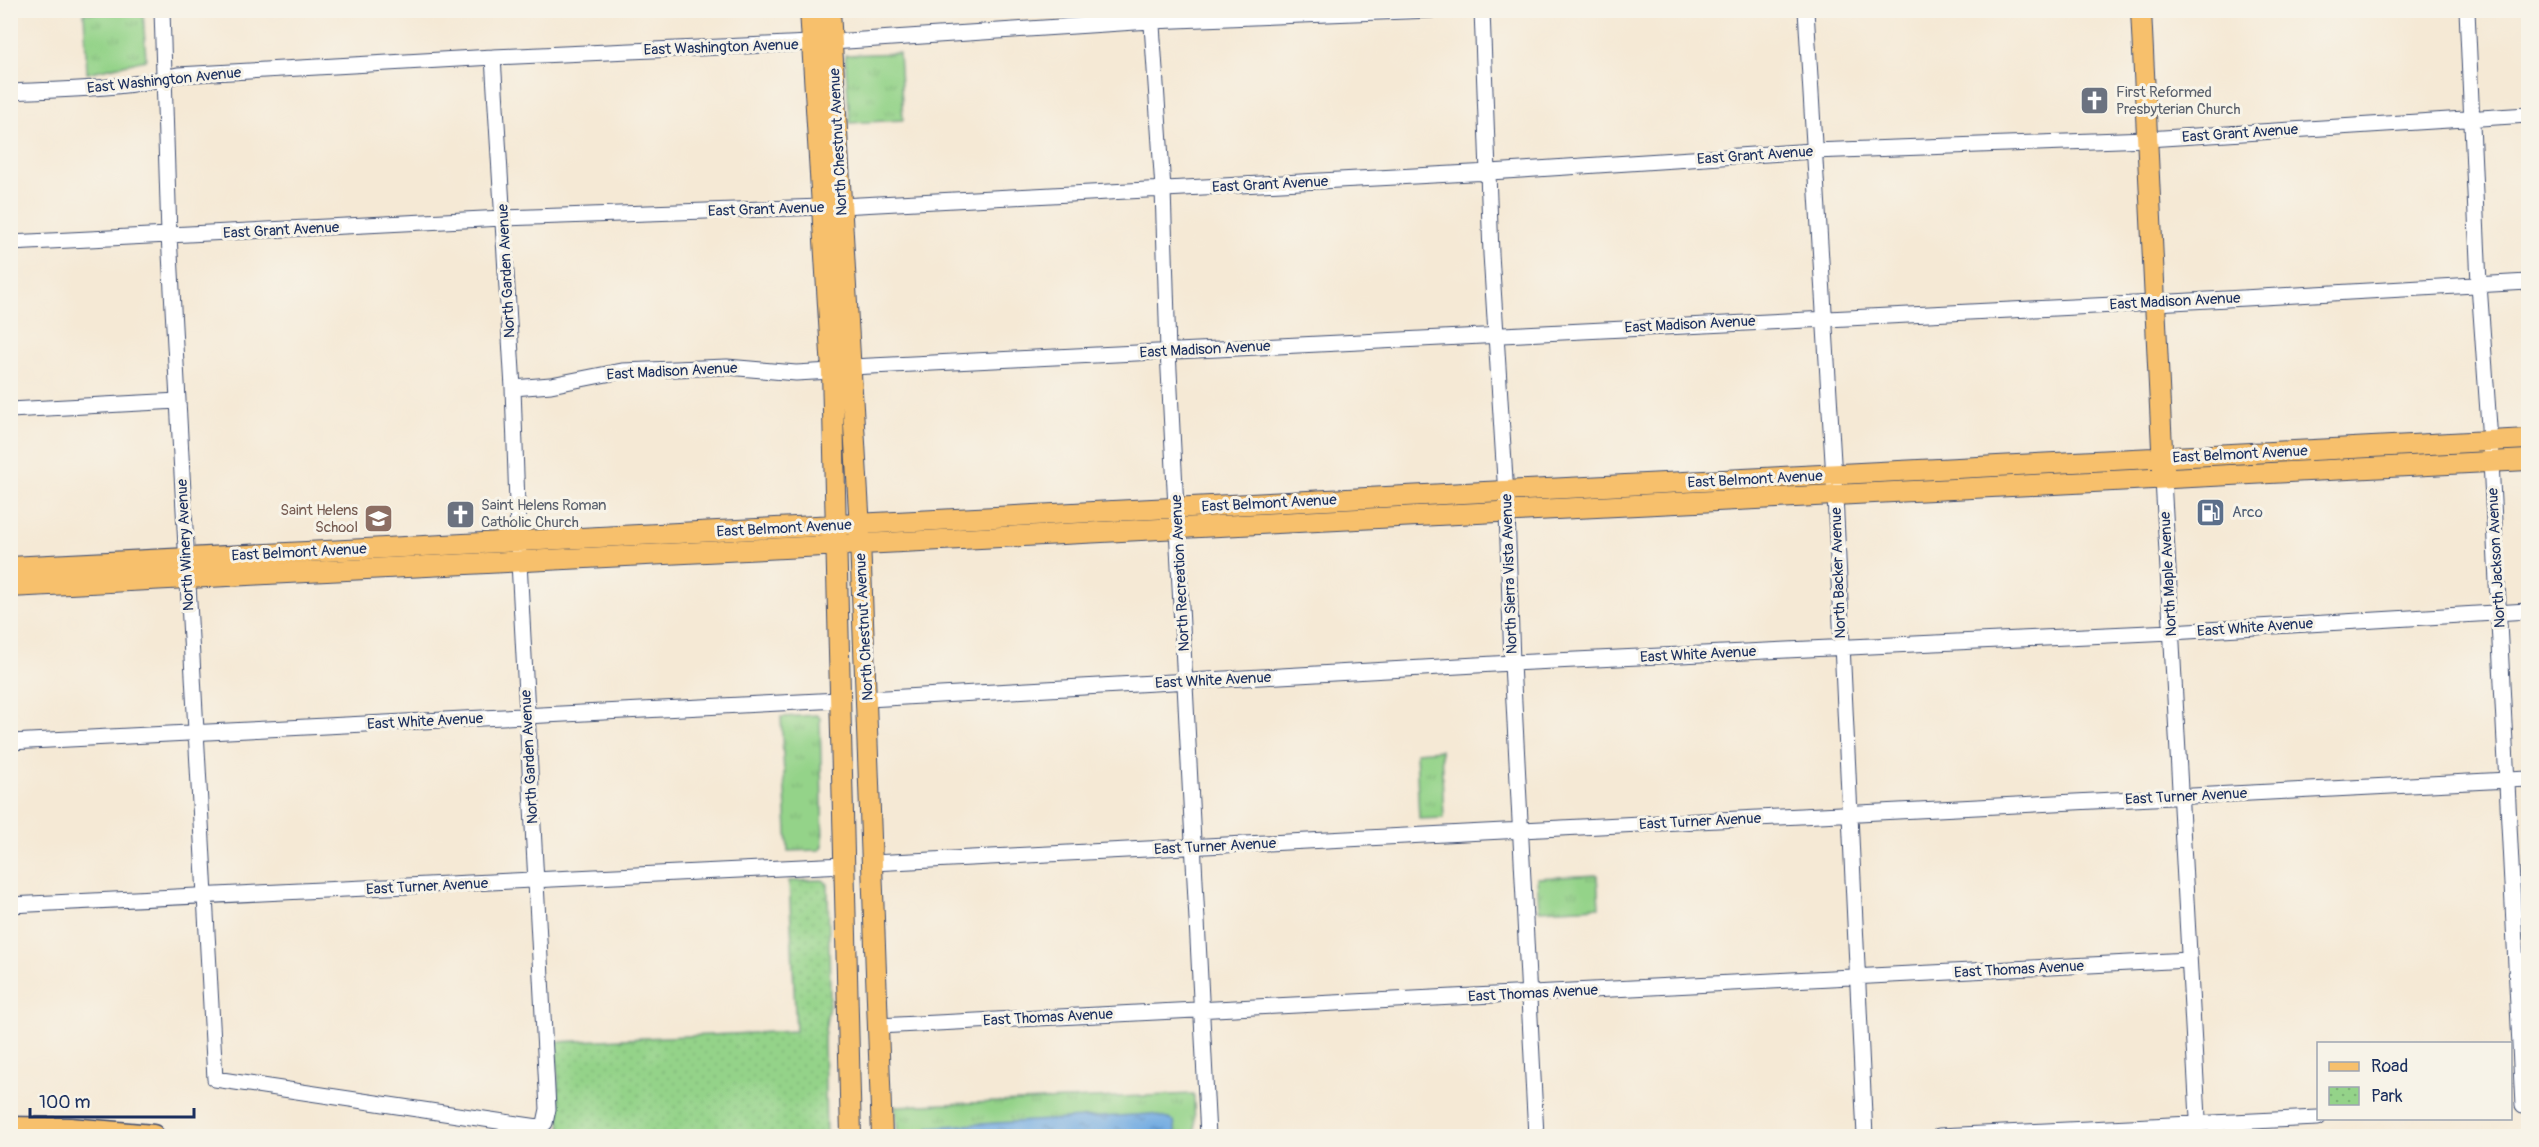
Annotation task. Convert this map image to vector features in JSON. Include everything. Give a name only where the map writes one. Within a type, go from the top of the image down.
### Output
[{"type":"highway","points":[[10,1128],[80,1130],[153,1137]]},
{"type":"main road","name":"North Chestnut Avenue","points":[[810,10],[832,371],[851,1137]]},
{"type":"main road","name":"North Chestnut Avenue","points":[[830,10],[868,699],[882,1137]]},
{"type":"main road","name":"North Maple Avenue","points":[[2141,10],[2163,479]]},
{"type":"main road","name":"East Belmont Avenue","points":[[10,567],[2529,439]]},
{"type":"main road","name":"East Belmont Avenue","points":[[10,587],[2529,460]]},
{"type":"main road","points":[[839,700],[854,752],[857,842],[861,857],[872,863]]},
{"type":"street","name":"North Winery Avenue","points":[[162,10],[169,235],[186,578],[216,1079]]},
{"type":"street","name":"East Washington Avenue","points":[[10,92],[116,87],[178,75],[493,57],[832,42],[1151,16],[1432,10]]},
{"type":"street","name":"North Sierra Vista Avenue","points":[[1482,10],[1536,1137]]},
{"type":"street","name":"North Backer Avenue","points":[[1806,10],[1835,495],[1864,1137]]},
{"type":"street","name":"North Jackson Avenue","points":[[2467,10],[2479,284],[2490,441],[2507,780],[2521,943],[2521,1106]]},
{"type":"street","name":"North Recreation Avenue","points":[[1151,16],[1162,189],[1168,351],[1208,1137]]},
{"type":"street","name":"North Garden Avenue","points":[[216,1079],[530,1127],[538,1127],[545,1123],[548,1109],[519,562],[513,388],[493,57]]},
{"type":"street","name":"East Grant Avenue","points":[[10,243],[503,218],[842,206],[1490,172],[1814,151],[2147,139],[2529,115]]},
{"type":"street","name":"East Madison Avenue","points":[[851,367],[1825,317],[2155,303],[2529,282]]},
{"type":"street","name":"East Madison Avenue","points":[[513,388],[551,385],[622,371],[727,367],[796,373],[832,371]]},
{"type":"street","points":[[10,410],[178,401]]},
{"type":"street","name":"North Maple Avenue","points":[[2163,479],[2198,1131]]},
{"type":"street","name":"East White Avenue","points":[[868,699],[1512,663],[2172,632],[2529,611]]},
{"type":"street","name":"East White Avenue","points":[[10,742],[839,700]]},
{"type":"street","name":"East Turner Avenue","points":[[872,863],[2529,779]]},
{"type":"street","name":"East Turner Avenue","points":[[10,905],[844,865]]},
{"type":"street","name":"East Thomas Avenue","points":[[878,1026],[2189,960]]},
{"type":"street","points":[[1939,1137],[2198,1131],[2317,1118]]},
{"type":"green space","points":[[143,11],[146,60],[87,73],[84,13]]},
{"type":"green space","points":[[899,53],[903,120],[850,123],[845,55]]},
{"type":"green space","points":[[817,715],[820,718],[823,846],[820,850],[788,851],[781,717]]},
{"type":"green space","points":[[1441,750],[1444,818],[1419,819],[1416,752]]},
{"type":"green space","points":[[1597,875],[1599,907],[1539,910],[1537,878]]},
{"type":"green space","points":[[823,880],[828,884],[830,998],[824,1037],[826,1136],[561,1136],[556,1042],[796,1031],[789,881]]},
{"type":"green space","points":[[1194,1094],[1195,1136],[898,1136],[895,1106]]},
{"type":"water","points":[[1152,1114],[1174,1121],[1176,1136],[923,1136],[930,1127]]},
{"type":"place","name":"First Reformed Presbyterian Church","points":[[2095,101]]},
{"type":"place","name":"Arco","points":[[2211,512]]},
{"type":"place","name":"Saint Helens Roman Catholic Church","points":[[460,514]]},
{"type":"place","name":"Saint Helens School","points":[[379,519]]}]
